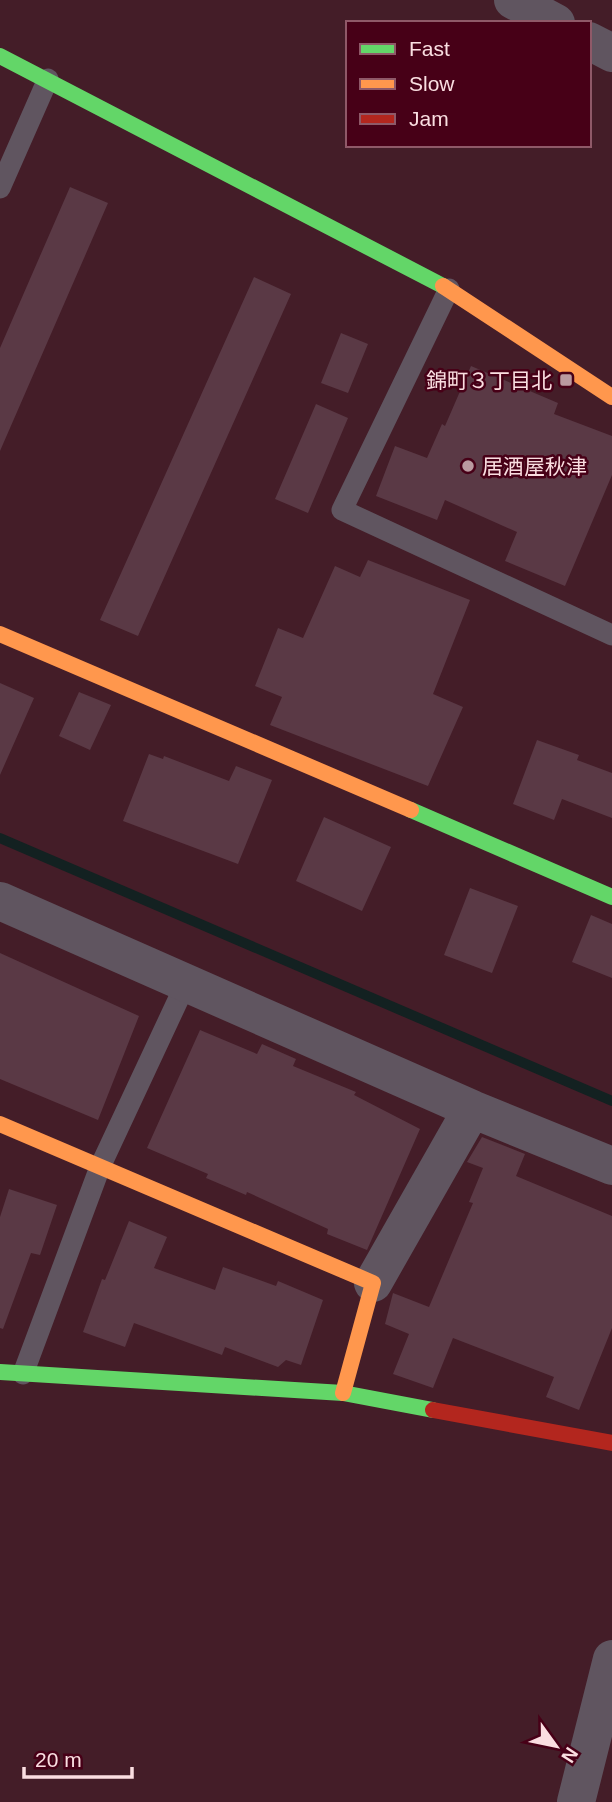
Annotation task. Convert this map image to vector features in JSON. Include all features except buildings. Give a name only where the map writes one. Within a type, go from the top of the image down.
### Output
[{"type":"street","points":[[513,0],[552,21]]},
{"type":"street","points":[[591,41],[612,52]]},
{"type":"street","points":[[0,56],[449,289],[612,397]]},
{"type":"street","points":[[0,634],[612,897]]},
{"type":"street","points":[[0,901],[472,1109],[612,1167]]},
{"type":"street","points":[[343,1393],[373,1283],[472,1109]]},
{"type":"street","points":[[0,1124],[373,1283]]},
{"type":"street","points":[[0,1372],[343,1393],[612,1443]]},
{"type":"street","points":[[576,1802],[612,1659]]},
{"type":"lane","points":[[0,188],[48,79]]},
{"type":"lane","points":[[449,289],[342,510],[612,635]]},
{"type":"lane","points":[[23,1374],[100,1167],[186,984]]},
{"type":"waterway","points":[[0,838],[612,1101]]},
{"type":"traffic: fast","points":[[0,56],[443,286]]},
{"type":"traffic: fast","points":[[411,810],[612,897]]},
{"type":"traffic: fast","points":[[0,1372],[343,1393],[433,1410]]},
{"type":"traffic: slow","points":[[443,286],[612,397]]},
{"type":"traffic: slow","points":[[0,634],[411,810]]},
{"type":"traffic: slow","points":[[0,1124],[373,1283],[343,1393]]},
{"type":"traffic: jam","points":[[433,1410],[612,1443]]},
{"type":"place","name":"錦町３丁目北","points":[[566,380]]},
{"type":"place","name":"居酒屋秋津","points":[[468,466]]}]
